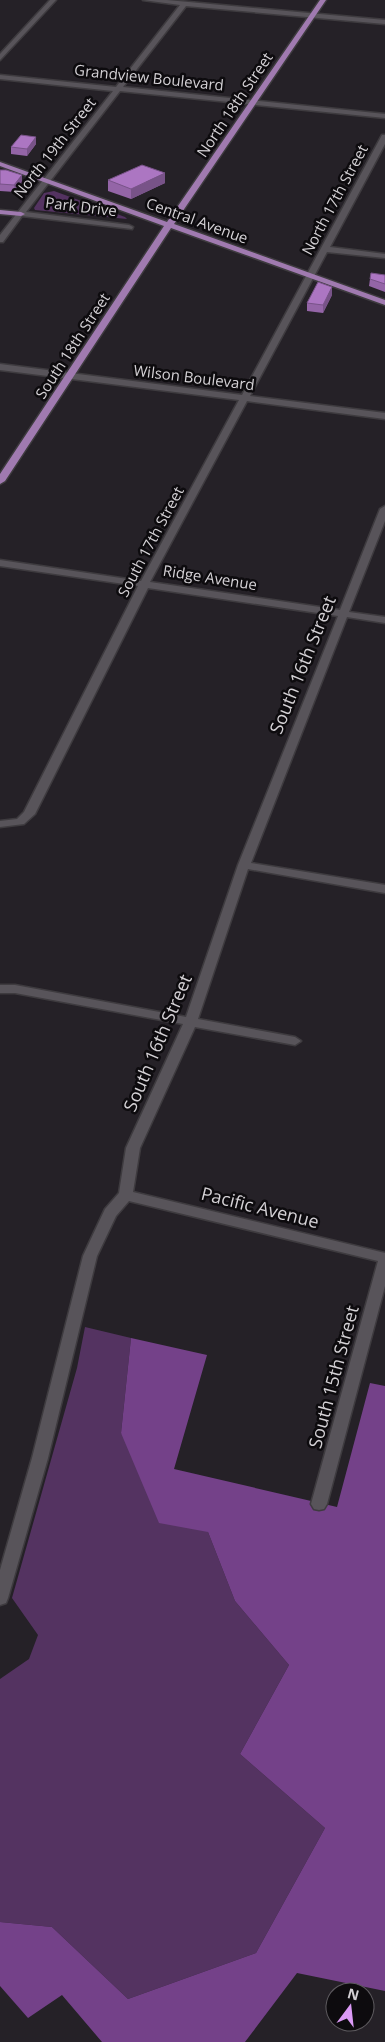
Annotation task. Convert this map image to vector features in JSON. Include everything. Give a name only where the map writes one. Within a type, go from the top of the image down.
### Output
[{"type":"main road","name":"North 18th Street","points":[[169,225],[324,0]]},
{"type":"main road","name":"Central Avenue","points":[[0,164],[385,303]]},
{"type":"main road","name":"Park Drive","points":[[0,212],[21,214]]},
{"type":"main road","name":"South 18th Street","points":[[0,481],[169,225]]},
{"type":"street","points":[[0,58],[53,0]]},
{"type":"street","points":[[146,0],[184,4],[204,3],[313,16],[385,22]]},
{"type":"street","name":"North 19th Street","points":[[0,240],[184,4]]},
{"type":"street","name":"Grandview Boulevard","points":[[0,77],[385,116]]},
{"type":"street","name":"North 17th Street","points":[[310,276],[326,250],[385,137]]},
{"type":"street","name":"Park Drive","points":[[21,214],[129,227]]},
{"type":"street","points":[[326,250],[385,256]]},
{"type":"street","name":"South 17th Street","points":[[0,824],[20,822],[29,814],[145,583],[310,276]]},
{"type":"street","name":"Wilson Boulevard","points":[[0,367],[385,416]]},
{"type":"street","name":"South 16th Street","points":[[126,1195],[133,1148],[191,1021],[244,865],[385,509]]},
{"type":"street","name":"Ridge Avenue","points":[[0,563],[385,620]]},
{"type":"street","points":[[244,865],[385,889]]},
{"type":"street","points":[[0,989],[15,989],[295,1041]]},
{"type":"street","points":[[0,1598],[40,1458],[90,1256],[110,1214],[126,1195]]},
{"type":"street","name":"Pacific Avenue","points":[[126,1195],[385,1259]]},
{"type":"street","name":"South 15th Street","points":[[319,1504],[385,1259]]},
{"type":"shaded area","points":[[54,191],[127,219],[35,210],[34,208],[44,193]]},
{"type":"shaded area","points":[[85,1327],[131,1338],[121,1433],[208,1532],[235,1601],[289,1665],[240,1754],[325,1828],[256,1953],[128,1999],[52,1927],[0,1922],[0,1679],[29,1659],[38,1635],[12,1598],[77,1368]]},
{"type":"shaded area","points":[[131,1338],[207,1355],[174,1469],[337,1507],[370,1383],[385,1386],[385,1991],[375,1989],[375,1982],[341,1982],[297,1973],[245,2042],[102,2042],[62,1995],[28,2018],[0,1986],[0,1922],[52,1927],[128,1999],[256,1953],[325,1828],[240,1754],[289,1665],[235,1601],[208,1532],[159,1523],[121,1433]]},
{"type":"building","points":[[21,135],[36,137],[27,149],[11,147]]},
{"type":"building","points":[[142,165],[165,173],[131,189],[108,180]]},
{"type":"building","points":[[0,170],[22,175],[14,185],[0,184]]},
{"type":"building","points":[[371,273],[385,275],[385,284],[370,279]]},
{"type":"building","points":[[318,282],[332,287],[323,305],[307,303]]}]
